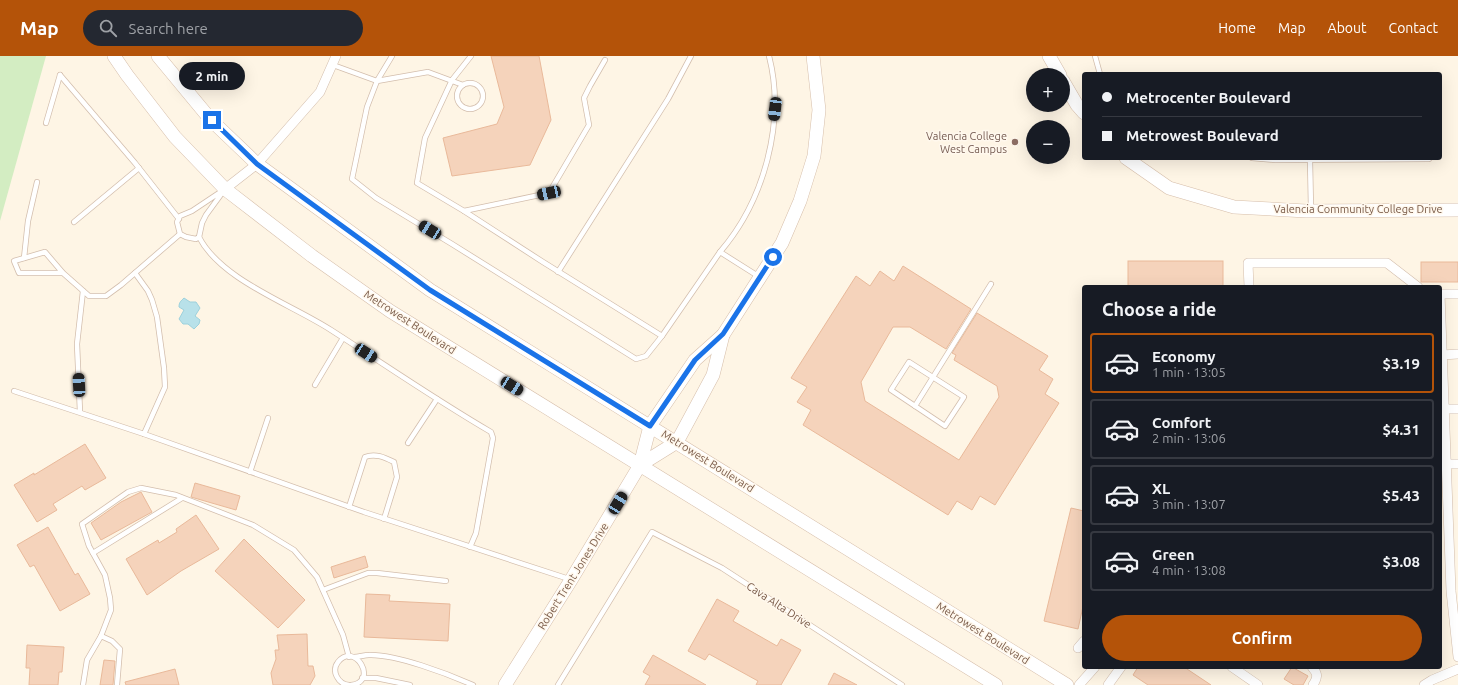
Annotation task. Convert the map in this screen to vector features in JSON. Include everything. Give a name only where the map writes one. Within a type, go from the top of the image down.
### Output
[{"type":"street","name":"Metrowest Boulevard","points":[[114,56],[126,75],[175,137],[224,189],[312,256],[390,311],[996,685]]},
{"type":"street","name":"Metrowest Boulevard","points":[[158,56],[212,120],[257,164],[430,290],[1067,685]]},
{"type":"street","points":[[224,189],[257,164],[320,92],[336,56]]},
{"type":"street","points":[[650,426],[695,360],[723,334],[782,243],[799,204],[814,156],[819,110],[813,56]]},
{"type":"street","points":[[1052,57],[1057,68]]},
{"type":"street","points":[[1070,92],[1082,111]]},
{"type":"street","name":"Valencia Community College Drive","points":[[1129,160],[1169,188],[1234,207],[1311,211],[1458,210]]},
{"type":"street","points":[[1249,285],[1248,263],[1387,263],[1415,285]]},
{"type":"street","points":[[1442,294],[1458,294]]},
{"type":"street","points":[[676,442],[713,375],[723,334]]},
{"type":"street","points":[[1458,354],[1442,354],[1447,464],[1453,515],[1458,657]]},
{"type":"street","points":[[1445,409],[1458,409]]},
{"type":"street","name":"Robert Trent Jones Drive","points":[[505,685],[640,466],[650,426]]},
{"type":"street","name":"Robert Trent Jones Drive","points":[[640,466],[676,442]]},
{"type":"street","points":[[1447,464],[1458,464]]},
{"type":"street","points":[[1079,685],[1093,669]]},
{"type":"street","points":[[1108,685],[1120,669]]},
{"type":"street","points":[[1235,669],[1258,685]]},
{"type":"street","points":[[1313,685],[1317,678],[1317,673],[1314,669]]},
{"type":"street","points":[[1424,685],[1458,669]]},
{"type":"lane","points":[[392,56],[377,81],[366,107],[352,180],[376,198],[636,359],[646,356],[662,336],[720,252],[731,240],[749,210],[757,192],[764,173],[772,140],[775,109],[774,75],[769,56]]},
{"type":"lane","points":[[471,56],[452,80],[425,138],[417,183],[662,336]]},
{"type":"lane","points":[[558,272],[668,99],[691,56]]},
{"type":"lane","points":[[1095,56],[1099,72]]},
{"type":"lane","points":[[464,211],[549,193],[589,125],[584,98],[605,60]]},
{"type":"lane","points":[[333,65],[377,81],[428,72],[452,80],[463,86],[471,83],[479,86],[483,93],[482,101],[476,107],[464,107],[458,101],[458,92],[463,86]]},
{"type":"lane","points":[[46,123],[60,75],[139,168],[178,218],[180,234]]},
{"type":"lane","points":[[1275,160],[1310,160],[1311,211]]},
{"type":"lane","points":[[74,222],[139,168]]},
{"type":"lane","points":[[24,258],[28,221],[37,182]]},
{"type":"lane","points":[[178,218],[192,211],[224,189]]},
{"type":"lane","points":[[224,189],[206,214],[202,223],[199,237],[204,246],[217,261],[239,278],[343,338],[490,432],[493,438],[476,533],[470,547]]},
{"type":"lane","points":[[180,234],[196,239],[199,237]]},
{"type":"lane","points":[[63,273],[19,273],[14,261],[45,252],[63,273],[89,296],[106,296],[180,234]]},
{"type":"lane","points":[[720,252],[760,277]]},
{"type":"lane","points":[[134,273],[148,291],[152,300],[157,317],[164,368],[165,387],[144,434]]},
{"type":"lane","points":[[915,406],[991,284]]},
{"type":"lane","points":[[80,412],[77,344],[83,291]]},
{"type":"lane","points":[[315,385],[343,338]]},
{"type":"lane","points":[[909,362],[933,378],[964,397],[945,426],[891,390],[909,362]]},
{"type":"lane","points":[[14,391],[144,434],[384,519],[571,580]]},
{"type":"lane","points":[[408,443],[437,399]]},
{"type":"lane","points":[[250,472],[268,418]]},
{"type":"lane","points":[[349,507],[364,457],[370,455],[384,457],[394,462],[397,477],[384,519]]},
{"type":"lane","points":[[83,685],[87,660],[100,636],[111,610],[105,575],[93,553],[82,524],[128,492],[141,488],[182,498],[253,525],[294,550],[317,577],[343,635],[351,657],[362,663],[364,668],[362,678],[357,683],[350,685],[342,683],[337,677],[335,669],[341,659],[351,657],[369,655],[396,659],[459,679],[473,685]]},
{"type":"lane","points":[[93,553],[182,498]]},
{"type":"lane","name":"Cava Alta Drive","points":[[558,685],[652,532],[722,568],[902,685]]},
{"type":"lane","points":[[323,590],[368,573],[446,581]]},
{"type":"lane","points":[[100,636],[112,641],[120,649],[117,685]]},
{"type":"lane","points":[[362,678],[376,678],[410,685]]},
{"type":"green space","points":[[0,56],[46,56],[0,221]]},
{"type":"water","points":[[184,298],[190,302],[196,302],[200,308],[195,316],[200,320],[199,324],[194,329],[188,324],[183,324],[179,319],[184,310],[179,307],[179,304]]},
{"type":"building","points":[[491,56],[539,56],[551,120],[530,165],[452,176],[443,138],[497,124],[504,107]]},
{"type":"building","points":[[1128,261],[1223,261],[1223,285],[1128,285]]},
{"type":"building","points":[[1421,262],[1458,262],[1458,282],[1421,282]]},
{"type":"building","points":[[903,266],[971,309],[946,349],[910,327],[893,327],[861,382],[865,401],[959,460],[999,397],[997,386],[954,360],[956,355],[952,353],[977,313],[1048,356],[1039,370],[1053,379],[1045,394],[1059,403],[995,505],[980,496],[972,510],[957,501],[948,515],[803,425],[811,410],[797,402],[807,387],[791,378],[856,276],[870,286],[880,271],[894,281]]},
{"type":"building","points":[[85,444],[106,478],[85,490],[82,486],[53,504],[57,510],[37,522],[14,485],[34,473],[34,475]]},
{"type":"building","points":[[195,483],[240,496],[236,510],[191,497]]},
{"type":"building","points":[[141,492],[152,512],[101,540],[91,523],[121,502]]},
{"type":"building","points":[[1071,508],[1082,511],[1082,611],[1078,629],[1044,621]]},
{"type":"building","points":[[196,515],[219,549],[181,571],[147,595],[126,559],[158,540],[159,543],[177,532],[176,529]]},
{"type":"building","points":[[48,527],[75,575],[78,573],[90,594],[60,611],[34,565],[30,567],[17,545]]},
{"type":"building","points":[[244,539],[305,600],[278,628],[215,571]]},
{"type":"building","points":[[365,556],[368,567],[334,578],[331,567]]},
{"type":"building","points":[[366,594],[390,595],[389,601],[450,604],[448,641],[364,637]]},
{"type":"building","points":[[717,599],[739,611],[733,621],[777,646],[781,639],[801,650],[781,685],[756,685],[758,681],[709,654],[705,660],[688,651]]},
{"type":"building","points":[[307,634],[308,666],[313,666],[315,676],[310,685],[273,685],[271,673],[276,659],[275,650],[279,650],[277,635]]},
{"type":"building","points":[[27,645],[64,647],[62,672],[59,672],[58,685],[29,685],[30,668],[26,668]]},
{"type":"building","points":[[653,655],[706,685],[645,685],[650,676],[643,672]]},
{"type":"building","points":[[104,660],[115,661],[113,685],[100,685]]},
{"type":"building","points":[[175,669],[179,685],[126,685],[125,682]]},
{"type":"building","points":[[1137,669],[1187,669],[1211,685],[1148,685],[1133,675]]},
{"type":"building","points":[[1291,669],[1296,669],[1308,676],[1303,685],[1294,685],[1284,679]]},
{"type":"building","points":[[834,673],[857,685],[828,685]]},
{"type":"place","name":"Valencia College West Campus","points":[[1015,142]]},
{"type":"route","points":[[212,120],[257,164],[430,290],[650,426],[695,360],[723,334],[773,257]]}]
